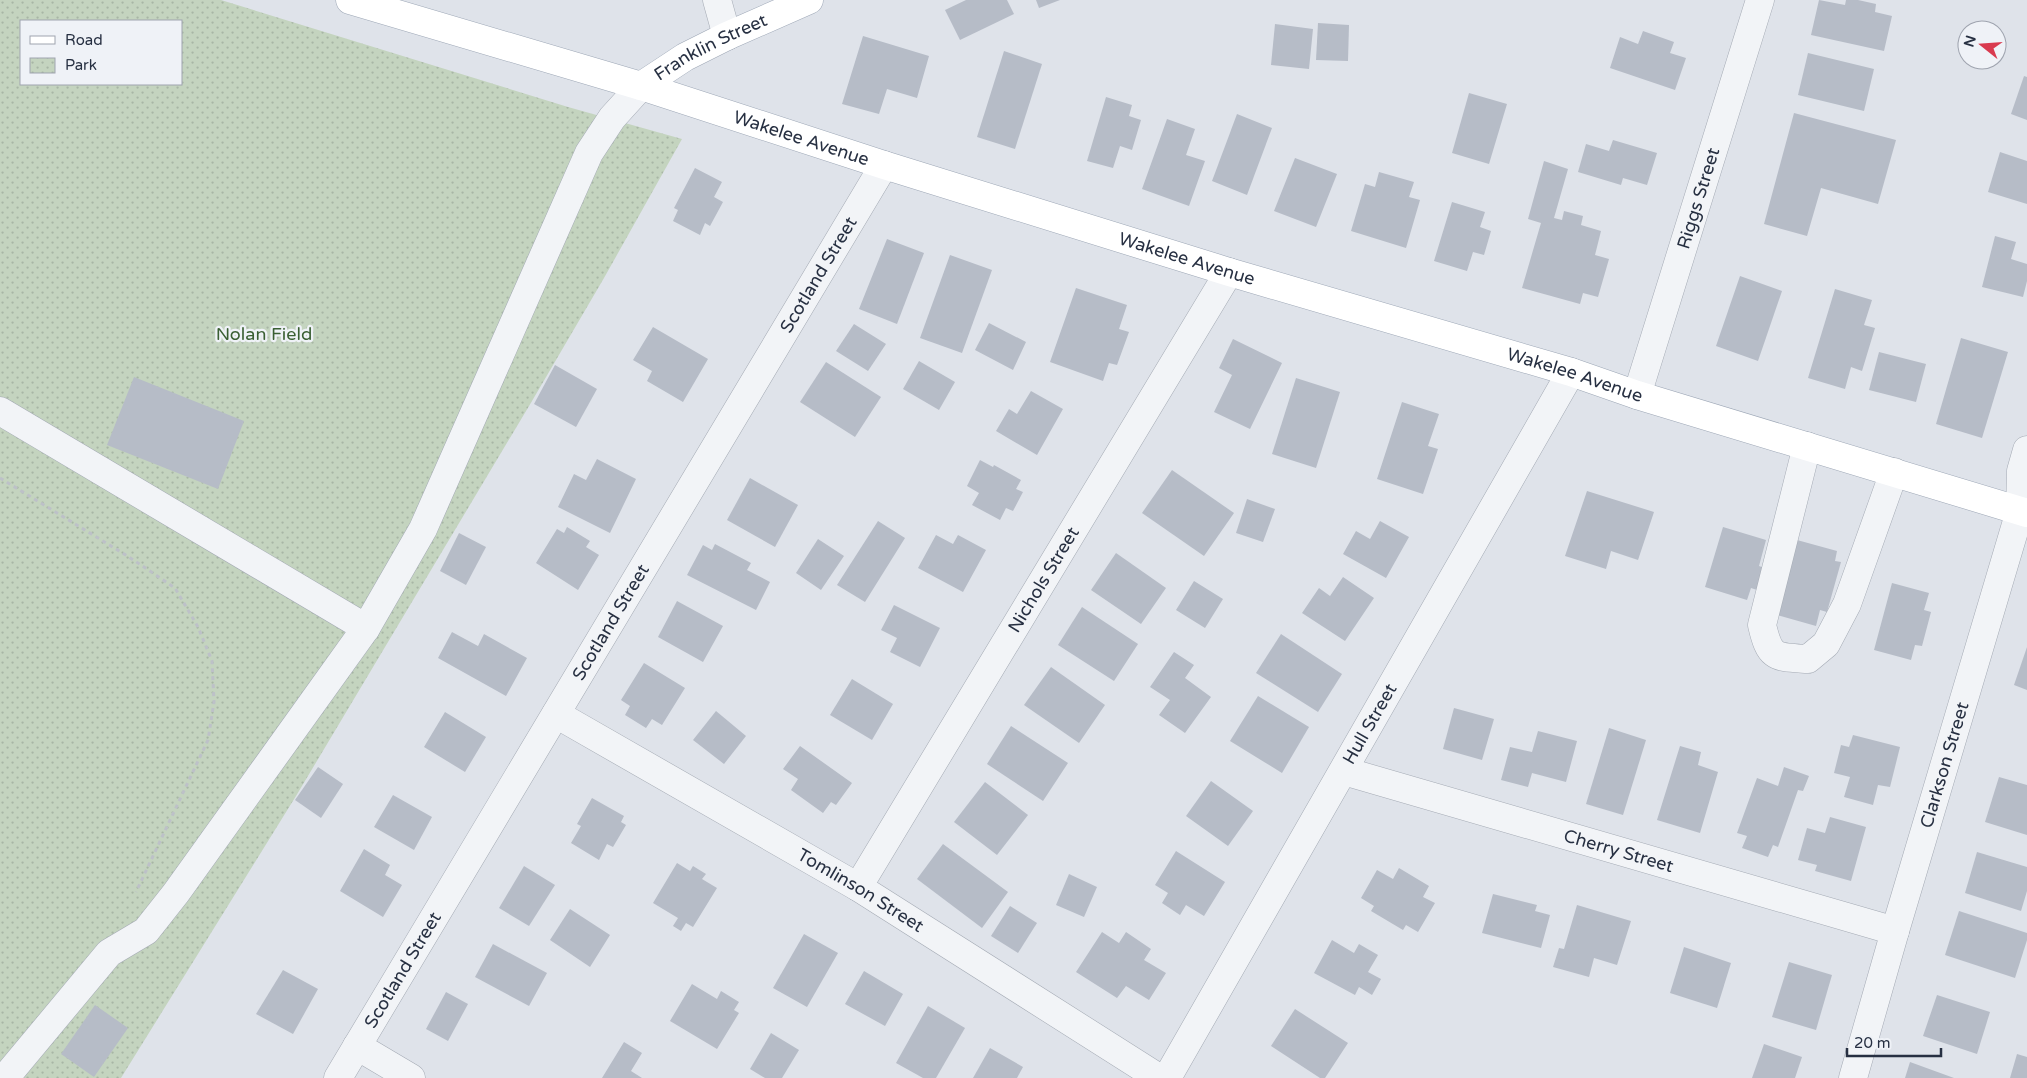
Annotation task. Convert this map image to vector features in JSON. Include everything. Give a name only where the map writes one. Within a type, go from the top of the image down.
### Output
[{"type":"main road","name":"Wakelee Avenue","points":[[350,0],[641,86],[884,165],[1229,272],[1571,372],[1637,395],[2024,512]]},
{"type":"main road","name":"Franklin Street","points":[[641,86],[685,57],[727,36],[809,0]]},
{"type":"street","points":[[717,0],[727,36]]},
{"type":"street","name":"Riggs Street","points":[[1637,395],[1760,0]]},
{"type":"street","points":[[5,1078],[109,953],[146,931],[176,893],[366,628],[424,529],[589,153],[612,118],[641,86]]},
{"type":"street","name":"Scotland Street","points":[[338,1078],[884,165]]},
{"type":"street","name":"Nichols Street","points":[[858,887],[1229,272]]},
{"type":"street","name":"Hull Street","points":[[1167,1078],[1571,372]]},
{"type":"street","points":[[0,411],[366,628]]},
{"type":"street","points":[[1807,446],[1762,625],[1767,646],[1780,657],[1808,659],[1826,644],[1847,604],[1894,472]]},
{"type":"street","name":"Clarkson Street","points":[[1853,1078],[1894,930],[2024,512],[2021,471],[2027,450]]},
{"type":"street","name":"Tomlinson Street","points":[[556,714],[858,887],[1159,1078]]},
{"type":"street","name":"Cherry Street","points":[[1344,771],[1894,930]]},
{"type":"street","points":[[357,1046],[410,1078]]},
{"type":"path","points":[[0,478],[130,556],[175,588],[198,627],[212,661],[214,702],[208,740],[133,900]]},
{"type":"green space","name":"Nolan Field","points":[[0,0],[221,0],[568,107],[682,139],[532,401],[296,796],[121,1078],[0,1078]]},
{"type":"building","points":[[966,0],[1007,0],[1014,14],[960,40],[945,10]]},
{"type":"building","points":[[1036,0],[1060,0],[1039,8]]},
{"type":"building","points":[[1819,0],[1845,5],[1846,0],[1858,0],[1876,4],[1875,12],[1892,16],[1884,51],[1811,35]]},
{"type":"building","points":[[1318,23],[1349,25],[1348,61],[1316,60]]},
{"type":"building","points":[[1275,24],[1313,29],[1309,69],[1271,65]]},
{"type":"building","points":[[1643,31],[1674,42],[1670,53],[1686,58],[1675,90],[1610,68],[1620,37],[1638,44]]},
{"type":"building","points":[[863,36],[929,56],[917,98],[887,89],[879,114],[842,104]]},
{"type":"building","points":[[1004,51],[1042,64],[1015,149],[977,137]]},
{"type":"building","points":[[1808,53],[1874,69],[1864,111],[1798,95]]},
{"type":"building","points":[[2024,76],[2027,77],[2027,120],[2011,114]]},
{"type":"building","points":[[1469,93],[1507,104],[1489,164],[1452,153]]},
{"type":"building","points":[[1106,97],[1132,105],[1129,116],[1141,120],[1132,150],[1120,146],[1113,168],[1087,161]]},
{"type":"building","points":[[1794,113],[1896,140],[1878,204],[1821,188],[1807,236],[1764,224]]},
{"type":"building","points":[[1237,114],[1272,128],[1247,195],[1212,181]]},
{"type":"building","points":[[1167,119],[1195,129],[1186,155],[1205,161],[1189,206],[1142,189]]},
{"type":"building","points":[[1613,140],[1657,153],[1647,185],[1623,178],[1621,185],[1578,172],[1586,144],[1609,151]]},
{"type":"building","points":[[2000,152],[2027,161],[2027,204],[1988,192]]},
{"type":"building","points":[[1295,158],[1337,174],[1316,227],[1274,211]]},
{"type":"building","points":[[1544,161],[1568,169],[1554,218],[1562,220],[1564,211],[1583,216],[1581,225],[1601,231],[1595,255],[1609,259],[1598,297],[1583,293],[1580,304],[1522,288],[1541,223],[1528,219]]},
{"type":"building","points":[[695,168],[722,182],[714,197],[723,202],[710,226],[705,223],[700,235],[673,221],[678,210],[674,208]]},
{"type":"building","points":[[1379,172],[1414,182],[1409,197],[1420,200],[1406,248],[1351,231],[1365,184],[1375,187]]},
{"type":"building","points":[[1452,202],[1485,212],[1480,227],[1491,231],[1484,255],[1473,252],[1467,271],[1434,261]]},
{"type":"building","points":[[1995,236],[2016,242],[2011,259],[2027,264],[2027,281],[2023,297],[1982,287]]},
{"type":"building","points":[[887,239],[924,253],[897,324],[859,309]]},
{"type":"building","points":[[950,255],[992,270],[962,353],[920,338]]},
{"type":"building","points":[[1740,276],[1782,291],[1758,361],[1716,346]]},
{"type":"building","points":[[1076,288],[1127,305],[1119,329],[1129,332],[1117,365],[1109,363],[1103,381],[1050,362]]},
{"type":"building","points":[[1835,289],[1872,300],[1864,325],[1875,328],[1862,371],[1851,367],[1845,389],[1808,378]]},
{"type":"building","points":[[989,323],[1026,342],[1013,370],[975,350]]},
{"type":"building","points":[[854,324],[886,344],[868,371],[836,351]]},
{"type":"building","points":[[653,327],[708,359],[683,402],[647,381],[652,371],[633,360]]},
{"type":"building","points":[[1961,338],[2008,352],[1982,438],[1936,424]]},
{"type":"building","points":[[1233,339],[1282,363],[1250,429],[1214,412],[1232,375],[1219,368]]},
{"type":"building","points":[[1879,352],[1926,364],[1916,402],[1869,390]]},
{"type":"building","points":[[919,361],[955,382],[939,410],[903,389]]},
{"type":"building","points":[[826,362],[881,397],[855,437],[800,402]]},
{"type":"building","points":[[555,365],[597,389],[576,427],[534,404]]},
{"type":"building","points":[[134,377],[244,421],[218,489],[107,445]]},
{"type":"building","points":[[1296,378],[1340,392],[1316,468],[1272,454]]},
{"type":"building","points":[[1031,391],[1063,409],[1037,455],[996,431],[1009,409],[1017,414]]},
{"type":"building","points":[[1402,402],[1439,414],[1428,446],[1438,449],[1423,494],[1377,479]]},
{"type":"building","points":[[597,459],[636,479],[610,533],[558,507],[574,474],[586,480]]},
{"type":"building","points":[[980,460],[993,467],[994,465],[1021,480],[1016,489],[1023,492],[1013,511],[1006,508],[1000,520],[972,505],[979,493],[967,486]]},
{"type":"building","points":[[1172,470],[1234,513],[1204,556],[1142,513]]},
{"type":"building","points":[[750,478],[798,505],[775,547],[727,520]]},
{"type":"building","points":[[1587,491],[1654,512],[1638,560],[1611,551],[1606,569],[1565,556]]},
{"type":"building","points":[[1247,499],[1275,509],[1263,542],[1236,533]]},
{"type":"building","points":[[878,521],[905,538],[865,602],[837,585]]},
{"type":"building","points":[[1380,521],[1409,537],[1386,578],[1343,554],[1356,531],[1370,539]]},
{"type":"building","points":[[567,527],[590,541],[586,547],[599,555],[578,590],[536,563],[557,529],[564,533]]},
{"type":"building","points":[[1723,527],[1766,540],[1759,566],[1767,569],[1760,591],[1751,588],[1747,600],[1705,587]]},
{"type":"building","points":[[459,533],[486,547],[466,585],[440,571]]},
{"type":"building","points":[[936,535],[953,544],[958,535],[986,550],[963,592],[918,568]]},
{"type":"building","points":[[818,539],[844,556],[821,590],[796,573]]},
{"type":"building","points":[[1797,540],[1837,551],[1835,561],[1841,562],[1827,612],[1820,610],[1816,626],[1777,615]]},
{"type":"building","points":[[715,544],[751,563],[747,570],[770,582],[756,610],[687,575],[703,545],[712,550]]},
{"type":"building","points":[[1116,553],[1166,588],[1141,624],[1091,590]]},
{"type":"building","points":[[1343,577],[1374,598],[1345,641],[1302,613],[1319,588],[1330,596]]},
{"type":"building","points":[[1194,581],[1223,599],[1205,628],[1176,610]]},
{"type":"building","points":[[1892,583],[1929,593],[1924,610],[1931,612],[1922,646],[1915,645],[1911,660],[1874,650]]},
{"type":"building","points":[[677,601],[723,626],[703,662],[658,637]]},
{"type":"building","points":[[894,605],[940,628],[920,667],[890,652],[897,638],[881,630]]},
{"type":"building","points":[[1082,607],[1138,644],[1114,681],[1058,645]]},
{"type":"building","points":[[452,632],[478,646],[484,634],[527,658],[506,696],[438,658]]},
{"type":"building","points":[[1281,634],[1342,674],[1318,712],[1256,673]]},
{"type":"building","points":[[2027,647],[2027,690],[2014,685]]},
{"type":"building","points":[[1174,652],[1194,665],[1185,678],[1211,697],[1185,733],[1159,715],[1170,700],[1150,687]]},
{"type":"building","points":[[644,663],[685,688],[662,725],[652,719],[646,728],[625,715],[630,706],[621,700]]},
{"type":"building","points":[[1051,667],[1105,705],[1079,743],[1024,705]]},
{"type":"building","points":[[852,679],[893,704],[872,740],[830,715]]},
{"type":"building","points":[[1258,696],[1309,727],[1282,773],[1230,741]]},
{"type":"building","points":[[1454,708],[1494,719],[1482,760],[1443,749]]},
{"type":"building","points":[[716,711],[746,736],[724,764],[693,740]]},
{"type":"building","points":[[445,712],[486,737],[465,772],[424,747]]},
{"type":"building","points":[[1011,726],[1068,763],[1043,801],[987,764]]},
{"type":"building","points":[[1609,728],[1646,740],[1623,815],[1586,804]]},
{"type":"building","points":[[1538,731],[1577,741],[1566,782],[1532,773],[1528,787],[1501,780],[1510,747],[1532,752]]},
{"type":"building","points":[[1853,735],[1900,747],[1890,787],[1878,785],[1873,805],[1844,797],[1850,777],[1834,773],[1841,745],[1849,747]]},
{"type":"building","points":[[800,746],[852,783],[836,805],[831,802],[823,813],[791,790],[798,779],[783,769]]},
{"type":"building","points":[[1680,746],[1701,752],[1698,765],[1718,772],[1700,833],[1657,820]]},
{"type":"building","points":[[318,767],[343,784],[321,818],[295,800]]},
{"type":"building","points":[[1784,767],[1809,776],[1803,791],[1798,790],[1778,847],[1773,845],[1768,857],[1742,848],[1747,836],[1737,833],[1757,778],[1778,786]]},
{"type":"building","points":[[1999,777],[2027,785],[2027,835],[1985,822]]},
{"type":"building","points":[[1211,781],[1253,811],[1228,846],[1186,816]]},
{"type":"building","points":[[985,782],[1028,815],[997,855],[954,822]]},
{"type":"building","points":[[393,795],[432,817],[414,850],[374,827]]},
{"type":"building","points":[[592,798],[624,816],[621,822],[626,825],[613,847],[607,844],[599,860],[571,843],[581,826],[577,824]]},
{"type":"building","points":[[1830,817],[1866,827],[1851,881],[1815,871],[1817,865],[1798,860],[1807,828],[1825,833]]},
{"type":"building","points":[[943,844],[1008,892],[982,928],[917,879]]},
{"type":"building","points":[[364,849],[390,865],[385,875],[402,885],[383,917],[340,891]]},
{"type":"building","points":[[1176,851],[1225,882],[1204,916],[1186,905],[1180,915],[1162,903],[1168,893],[1155,885]]},
{"type":"building","points":[[1977,852],[2027,867],[2027,891],[2021,911],[1965,893]]},
{"type":"building","points":[[677,863],[690,871],[693,866],[706,874],[702,879],[717,888],[693,927],[686,923],[681,931],[673,926],[678,918],[653,903]]},
{"type":"building","points":[[524,866],[555,885],[529,926],[499,908]]},
{"type":"building","points":[[1399,868],[1429,886],[1423,897],[1435,903],[1418,932],[1406,925],[1403,930],[1371,911],[1374,906],[1361,898],[1377,870],[1393,879]]},
{"type":"building","points":[[1069,874],[1097,887],[1084,917],[1056,905]]},
{"type":"building","points":[[1493,894],[1537,905],[1535,911],[1550,915],[1541,948],[1482,933]]},
{"type":"building","points":[[1577,905],[1631,921],[1617,965],[1594,958],[1589,977],[1553,967],[1559,948],[1564,949]]},
{"type":"building","points":[[1010,906],[1037,923],[1018,953],[991,936]]},
{"type":"building","points":[[570,909],[610,935],[590,967],[550,940]]},
{"type":"building","points":[[1959,911],[2027,933],[2027,940],[2015,978],[1945,955]]},
{"type":"building","points":[[1102,932],[1119,943],[1126,932],[1151,949],[1144,960],[1166,973],[1149,1000],[1126,986],[1117,998],[1076,972]]},
{"type":"building","points":[[804,934],[838,953],[807,1007],[773,988]]},
{"type":"building","points":[[1332,940],[1354,953],[1359,944],[1378,955],[1368,972],[1381,979],[1372,995],[1359,987],[1355,995],[1314,973]]},
{"type":"building","points":[[493,944],[547,973],[529,1006],[475,977]]},
{"type":"building","points":[[1684,947],[1731,963],[1717,1008],[1670,993]]},
{"type":"building","points":[[1789,962],[1832,975],[1816,1030],[1772,1017]]},
{"type":"building","points":[[283,970],[318,989],[293,1034],[256,1014]]},
{"type":"building","points":[[864,971],[903,994],[885,1026],[845,1004]]},
{"type":"building","points":[[692,984],[717,999],[721,991],[739,1002],[734,1010],[739,1013],[717,1049],[670,1021]]},
{"type":"building","points":[[446,992],[468,1004],[448,1041],[426,1029]]},
{"type":"building","points":[[1937,995],[1990,1012],[1977,1054],[1923,1036]]},
{"type":"building","points":[[95,1005],[128,1028],[94,1077],[61,1054]]},
{"type":"building","points":[[928,1006],[965,1028],[936,1078],[923,1078],[896,1063]]},
{"type":"building","points":[[1295,1009],[1348,1043],[1325,1078],[1320,1078],[1271,1046]]},
{"type":"building","points":[[771,1033],[799,1050],[782,1078],[765,1078],[750,1069]]},
{"type":"building","points":[[624,1042],[642,1053],[631,1071],[642,1078],[602,1078]]},
{"type":"building","points":[[1764,1044],[1802,1057],[1795,1078],[1752,1078]]},
{"type":"building","points":[[990,1048],[1023,1067],[1017,1078],[973,1078]]},
{"type":"building","points":[[2017,1054],[2027,1057],[2027,1078],[2010,1078]]},
{"type":"building","points":[[1910,1062],[1954,1078],[1905,1078]]}]
